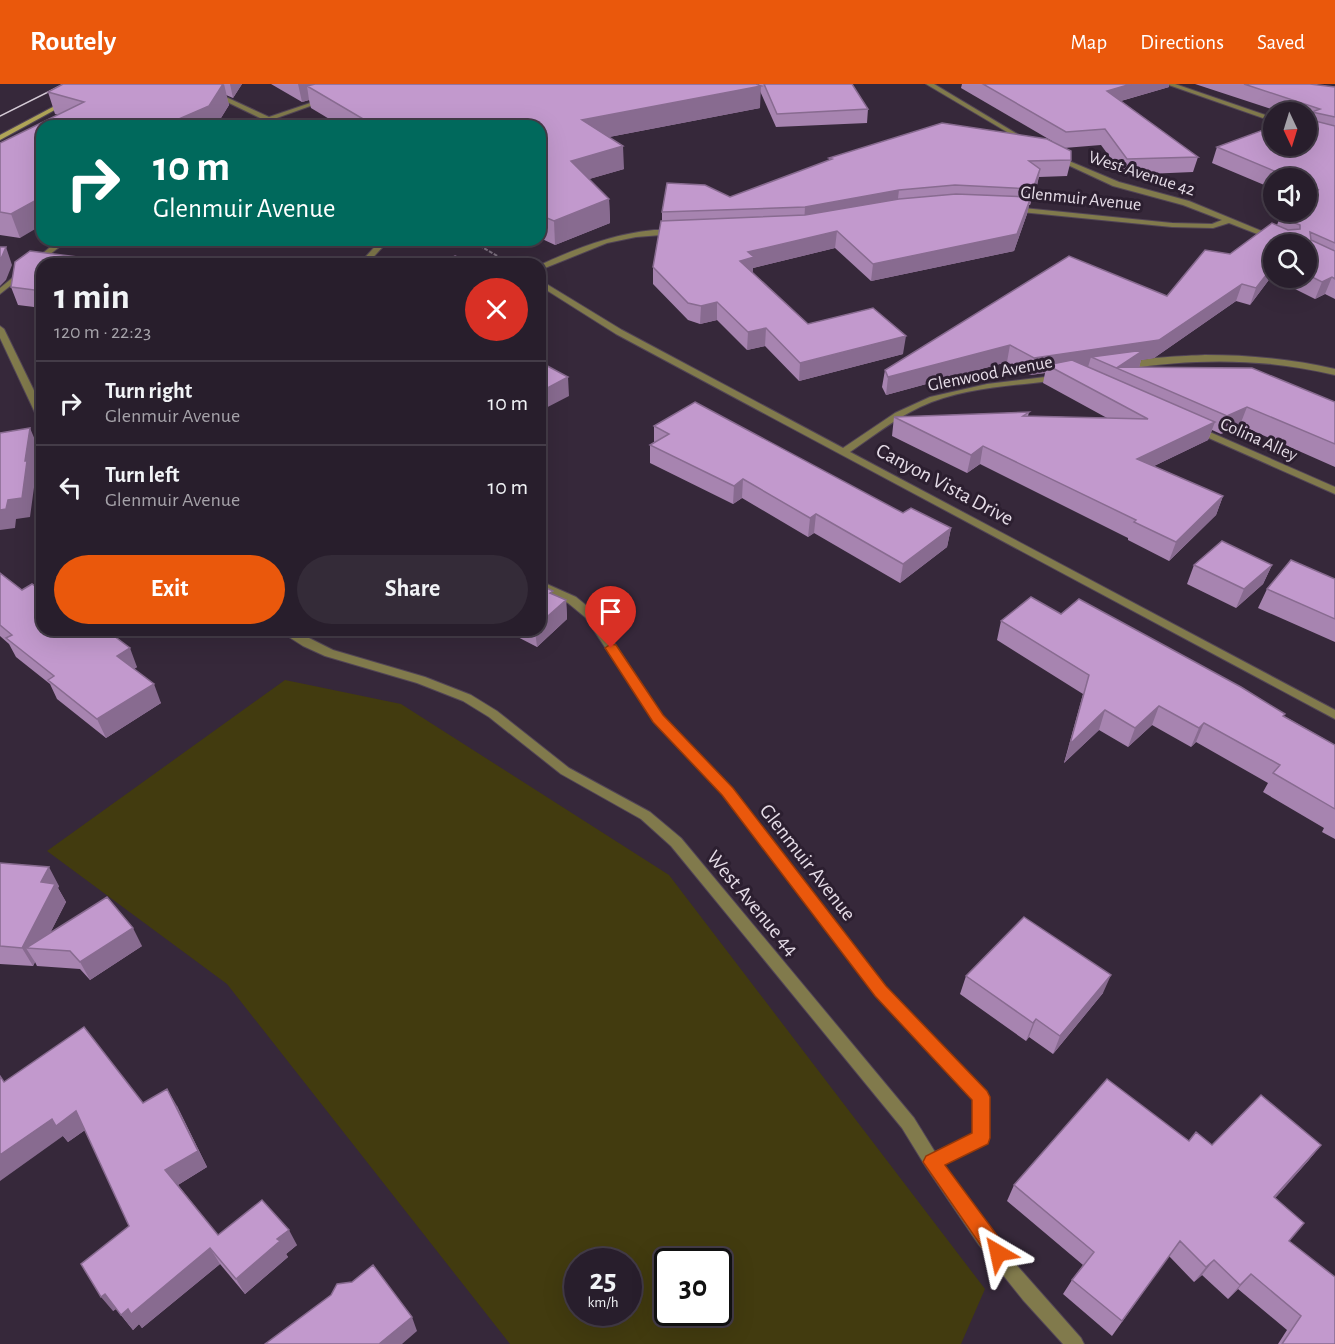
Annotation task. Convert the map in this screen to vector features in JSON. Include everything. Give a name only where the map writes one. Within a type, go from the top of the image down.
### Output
[{"type":"street","points":[[193,84],[272,120]]},
{"type":"street","points":[[929,84],[1038,147]]},
{"type":"street","points":[[1169,84],[1263,116]]},
{"type":"street","points":[[0,138],[77,97]]},
{"type":"street","points":[[263,120],[333,97]]},
{"type":"street","name":"West Avenue 42","points":[[1047,152],[1116,184],[1186,203],[1264,234]]},
{"type":"street","name":"Glenmuir Avenue","points":[[1000,208],[1172,225],[1213,226],[1229,220]]},
{"type":"street","points":[[546,265],[595,243],[622,235],[689,232]]},
{"type":"street","points":[[42,258],[57,246]]},
{"type":"street","points":[[368,258],[380,246]]},
{"type":"street","points":[[0,292],[36,263]]},
{"type":"street","name":"Canyon Vista Drive","points":[[546,286],[619,332],[1335,715]]},
{"type":"street","points":[[0,329],[36,404]]},
{"type":"street","points":[[1114,368],[1186,357],[1225,357],[1278,361],[1335,372]]},
{"type":"street","name":"Glenwood Avenue","points":[[843,452],[918,404],[946,395],[1071,375]]},
{"type":"street","name":"Colina Alley","points":[[1187,426],[1335,491]]},
{"type":"street","name":"Glenmuir Avenue","points":[[546,588],[572,600],[589,614],[658,718],[728,792],[880,991],[981,1097],[981,1138],[932,1162]]},
{"type":"street","name":"West Avenue 44","points":[[294,636],[308,645],[350,662],[423,680],[467,698],[507,723],[565,771],[643,814],[687,856],[908,1123],[932,1162],[1038,1307],[1076,1344]]},
{"type":"path","points":[[481,246],[501,258]]},
{"type":"shaded area","points":[[285,680],[401,704],[669,875],[985,1289],[961,1344],[510,1344],[227,984],[47,851]]},
{"type":"building","points":[[63,84],[223,84],[209,106],[176,120],[47,120],[84,102],[48,92]]},
{"type":"building","points":[[315,84],[756,84],[761,86],[582,120],[623,146],[571,161],[609,199],[554,221],[546,218],[546,120],[365,120],[307,86]]},
{"type":"building","points":[[764,84],[852,84],[868,109],[777,114]]},
{"type":"building","points":[[983,84],[1131,84],[1107,91],[1198,157],[1127,159],[1105,129],[1066,132]]},
{"type":"building","points":[[1244,84],[1310,84],[1335,87],[1335,117],[1317,113],[1320,109],[1317,108],[1317,102],[1299,102]]},
{"type":"building","points":[[1317,122],[1335,126],[1335,243],[1310,232],[1310,234],[1263,234],[1263,279],[1256,288],[1242,284],[1159,340],[1034,358],[1010,345],[888,377],[885,370],[1069,256],[1167,296],[1205,250],[1230,254],[1272,223],[1288,230],[1300,229],[1300,225],[1292,222],[1317,222],[1317,168],[1267,168],[1217,147],[1263,130],[1263,156],[1317,156]]},
{"type":"building","points":[[942,123],[1047,139],[1071,151],[1071,160],[1029,161],[1040,169],[1033,189],[955,185],[899,190],[805,207],[662,212],[667,183],[705,185],[730,197],[832,159],[829,158]]},
{"type":"building","points":[[36,125],[36,200],[11,214],[0,212],[0,143]]},
{"type":"building","points":[[956,194],[1031,197],[1017,234],[873,264],[837,231],[748,252],[754,257],[740,261],[808,324],[873,308],[906,336],[800,363],[766,328],[748,332],[717,302],[701,306],[688,303],[653,267],[661,221],[805,215],[899,199]]},
{"type":"building","points":[[1317,243],[1335,251],[1335,279],[1332,277],[1322,282],[1317,280]]},
{"type":"building","points":[[0,247],[6,247],[0,261]]},
{"type":"building","points":[[30,251],[86,258],[36,258],[36,290],[11,287],[15,262]]},
{"type":"building","points":[[1144,350],[1118,367],[1252,368],[1335,402],[1335,444],[1247,407],[1227,416],[1091,357]]},
{"type":"building","points":[[1072,360],[1215,422],[1137,459],[1223,496],[1176,542],[1134,522],[1136,520],[983,446],[971,455],[894,417],[1029,412],[1023,416],[1148,419],[1047,365]]},
{"type":"building","points":[[546,365],[568,377],[546,389]]},
{"type":"building","points":[[695,402],[903,513],[911,508],[951,528],[903,564],[816,514],[810,518],[743,479],[734,486],[650,445],[669,434],[654,426]]},
{"type":"building","points":[[30,428],[22,498],[8,500],[6,509],[0,510],[0,433]]},
{"type":"building","points":[[1222,541],[1272,565],[1244,589],[1194,565]]},
{"type":"building","points":[[1291,560],[1335,579],[1335,619],[1267,589]]},
{"type":"building","points":[[0,573],[22,590],[32,584],[36,587],[36,636],[114,636],[130,648],[117,656],[154,684],[97,719],[48,680],[54,676],[6,638],[12,635],[0,625]]},
{"type":"building","points":[[546,588],[553,591],[550,593],[566,600],[546,618]]},
{"type":"building","points":[[1031,597],[1061,614],[1079,599],[1241,687],[1285,714],[1283,716],[1335,745],[1335,809],[1273,773],[1280,765],[1204,723],[1199,728],[1159,706],[1135,728],[1105,710],[1070,744],[1089,675],[1001,621]]},
{"type":"building","points":[[0,863],[49,867],[41,882],[55,884],[22,948],[0,946]]},
{"type":"building","points":[[107,897],[133,928],[80,962],[70,951],[26,948]]},
{"type":"building","points":[[1024,917],[1111,975],[1060,1036],[1036,1019],[1033,1023],[966,976]]},
{"type":"building","points":[[84,1027],[143,1103],[167,1089],[198,1151],[165,1170],[218,1235],[262,1200],[289,1230],[277,1239],[280,1241],[236,1279],[210,1248],[131,1314],[128,1309],[121,1315],[105,1294],[101,1297],[81,1264],[129,1226],[76,1111],[56,1126],[52,1119],[0,1155],[0,1076],[4,1082]]},
{"type":"building","points":[[1107,1079],[1189,1141],[1196,1132],[1212,1145],[1261,1095],[1321,1145],[1274,1197],[1304,1223],[1289,1241],[1335,1277],[1335,1344],[1282,1344],[1301,1316],[1251,1274],[1240,1285],[1214,1260],[1206,1267],[1180,1241],[1122,1321],[1072,1280],[1094,1252],[1014,1185]]},
{"type":"building","points":[[373,1265],[412,1317],[379,1344],[265,1344],[331,1295],[337,1284],[352,1282]]},
{"type":"tram line","points":[[0,116],[64,84]]},
{"type":"route","points":[[611,648],[658,718],[728,792],[880,991],[981,1097],[981,1138],[932,1162],[998,1253]]}]
